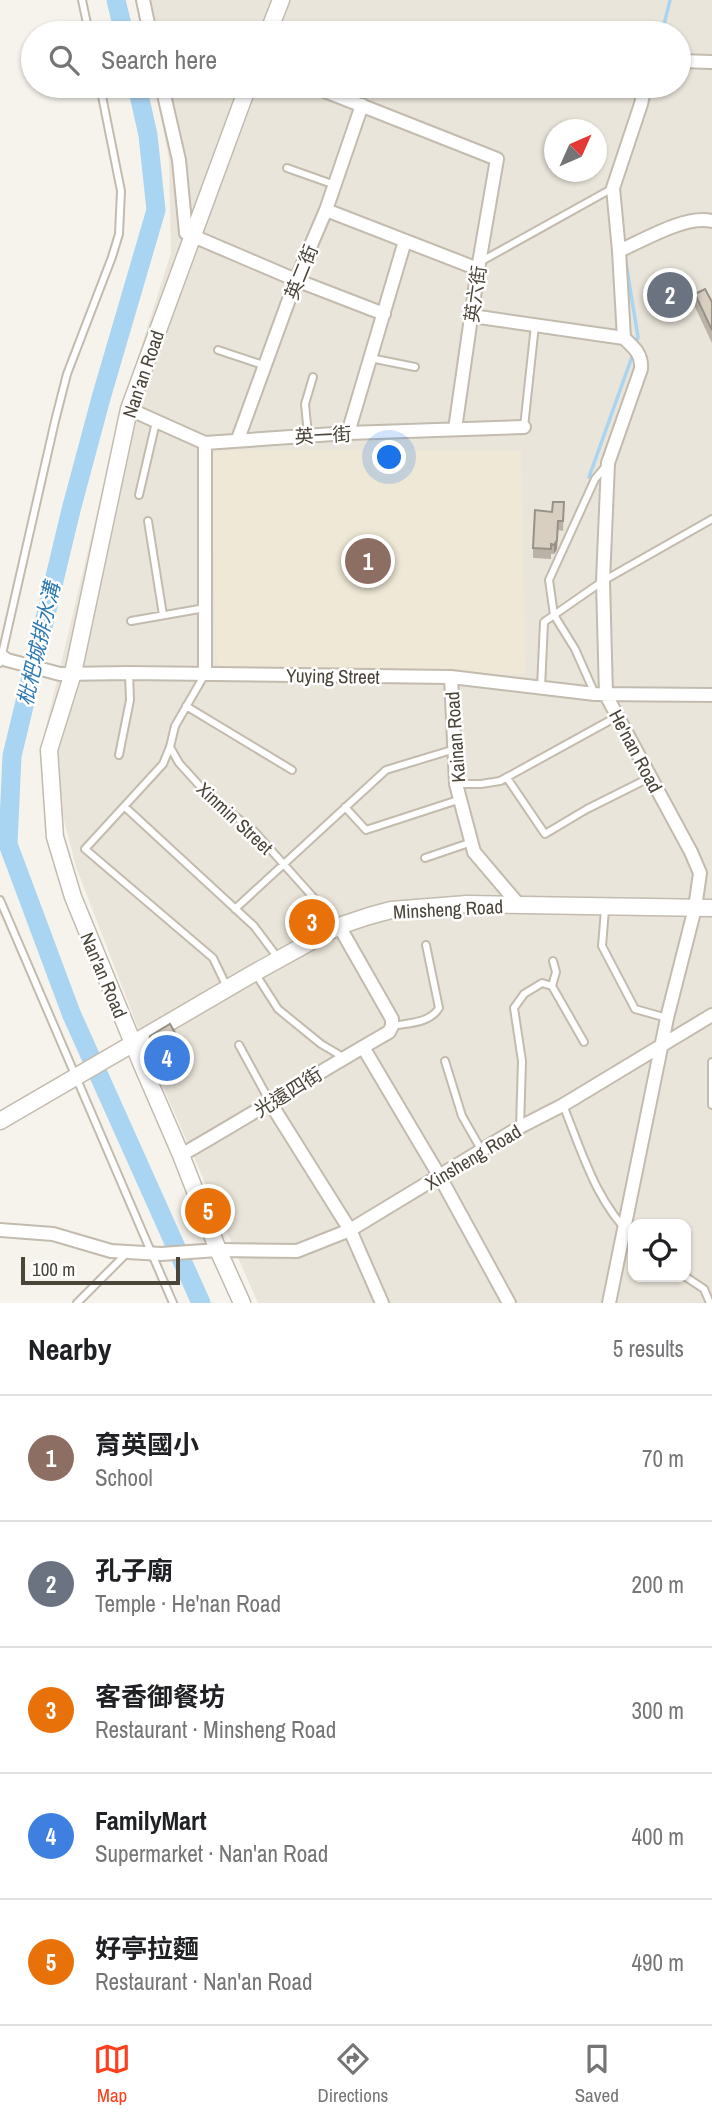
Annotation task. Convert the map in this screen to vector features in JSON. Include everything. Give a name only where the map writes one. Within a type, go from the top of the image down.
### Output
[{"type":"street","points":[[143,0],[147,21]]},
{"type":"street","points":[[273,21],[281,0]]},
{"type":"street","points":[[691,61],[712,62]]},
{"type":"street","points":[[165,98],[179,160],[186,233],[384,314]]},
{"type":"street","name":"Nan’an Road","points":[[66,673],[129,410],[244,98]]},
{"type":"street","points":[[344,98],[362,105]]},
{"type":"street","points":[[613,188],[642,98]]},
{"type":"street","name":"英六街","points":[[362,105],[497,159],[456,429]]},
{"type":"street","name":"英二街","points":[[238,439],[296,280],[326,210],[362,105]]},
{"type":"street","name":"He'nan Road","points":[[613,188],[624,338],[639,352],[641,360],[608,463],[601,694],[618,716],[700,873],[695,908],[667,1018],[632,1219]]},
{"type":"street","points":[[326,210],[405,241],[479,265]]},
{"type":"street","points":[[619,251],[685,222],[704,219],[712,221]]},
{"type":"street","points":[[348,433],[405,241]]},
{"type":"street","points":[[472,316],[624,338]]},
{"type":"street","points":[[129,410],[205,443],[205,674]]},
{"type":"street","name":"英一街","points":[[205,443],[308,435],[524,427]]},
{"type":"street","name":"Yuying Street","points":[[2,658],[66,673],[451,677],[601,694],[712,695]]},
{"type":"street","name":"Nan'an Road","points":[[66,673],[50,750],[55,837],[73,897],[131,1046],[181,1155],[242,1303]]},
{"type":"street","name":"Kainan Road","points":[[451,677],[456,784],[474,852],[519,905]]},
{"type":"street","name":"Minsheng Road","points":[[78,1076],[339,926],[391,911],[467,904],[712,908]]},
{"type":"street","name":"Xinmin Street","points":[[339,926],[392,1018],[393,1026]]},
{"type":"street","name":"Xinsheng Road","points":[[157,1254],[218,1250],[297,1251],[350,1230],[712,1015]]},
{"type":"street","name":"光遠四街","points":[[181,1155],[271,1104],[389,1032],[393,1026]]},
{"type":"street","points":[[363,1047],[440,1177],[509,1303]]},
{"type":"street","points":[[0,1121],[78,1076]]},
{"type":"street","points":[[271,1104],[350,1230],[382,1303]]},
{"type":"street","points":[[0,1230],[53,1234],[111,1251],[157,1254]]},
{"type":"street","name":"He'nan Road","points":[[609,1303],[628,1237]]},
{"type":"lane","points":[[82,0],[86,21]]},
{"type":"lane","points":[[2,658],[67,374],[119,233],[121,191],[102,98]]},
{"type":"lane","points":[[287,168],[335,185]]},
{"type":"lane","points":[[479,265],[613,188]]},
{"type":"lane","points":[[524,427],[535,325]]},
{"type":"lane","points":[[218,350],[265,366]]},
{"type":"lane","points":[[370,359],[415,367]]},
{"type":"lane","points":[[308,435],[305,404],[313,377]]},
{"type":"lane","points":[[139,495],[156,422]]},
{"type":"lane","points":[[601,694],[554,615],[549,580],[595,479],[608,463]]},
{"type":"lane","points":[[541,688],[544,622],[603,581],[712,519]]},
{"type":"lane","points":[[148,521],[163,615]]},
{"type":"lane","points":[[131,621],[205,608]]},
{"type":"lane","points":[[119,755],[130,700],[129,673]]},
{"type":"lane","points":[[205,674],[175,726],[163,764],[85,849],[214,958],[228,988]]},
{"type":"lane","points":[[186,706],[292,770]]},
{"type":"lane","points":[[456,784],[500,781],[618,716]]},
{"type":"lane","name":"Xinmin Street","points":[[170,747],[178,763],[208,795],[254,831],[339,926]]},
{"type":"lane","points":[[236,909],[386,770],[455,749]]},
{"type":"lane","points":[[507,778],[545,834],[587,809],[651,777]]},
{"type":"lane","points":[[345,807],[366,830],[461,799]]},
{"type":"lane","points":[[125,807],[254,926],[279,959]]},
{"type":"lane","points":[[425,858],[472,842]]},
{"type":"lane","points":[[0,900],[157,1254],[173,1303]]},
{"type":"lane","points":[[606,905],[602,946],[635,1009],[667,1018]]},
{"type":"lane","points":[[393,1026],[435,1016],[439,1008],[426,945]]},
{"type":"lane","points":[[552,986],[556,972],[553,961]]},
{"type":"lane","points":[[254,973],[278,1009],[343,1058]]},
{"type":"lane","points":[[520,1127],[522,1061],[514,1008],[524,994],[541,983],[552,986],[584,1042]]},
{"type":"lane","points":[[239,1045],[271,1104]]},
{"type":"lane","points":[[445,1060],[462,1115],[482,1151]]},
{"type":"lane","points":[[712,1062],[712,1105]]},
{"type":"lane","points":[[563,1105],[603,1201],[628,1233]]},
{"type":"lane","points":[[76,1303],[130,1251]]},
{"type":"lane","points":[[691,1280],[704,1289],[710,1303]]},
{"type":"shaded area","points":[[139,0],[712,0],[712,1303],[258,1303],[145,1046],[76,867],[43,739],[123,404],[171,253],[169,160],[157,98],[691,98],[691,21],[143,21]]},
{"type":"shaded area","points":[[239,450],[521,451],[525,674],[217,668],[210,453]]},
{"type":"building","points":[[705,289],[712,302],[712,330],[695,294]]},
{"type":"building","points":[[553,502],[564,502],[563,521],[558,521],[557,540],[554,545],[551,544],[551,549],[533,548],[535,510],[552,512]]},
{"type":"building","points":[[170,1024],[187,1054],[157,1061],[149,1042],[150,1036]]},
{"type":"waterway","name":"枇杷城排水溝","points":[[116,0],[121,21]]},
{"type":"waterway","points":[[665,21],[670,0]]},
{"type":"waterway","name":"枇杷城排水溝","points":[[140,98],[148,135],[156,210],[71,510],[12,756],[8,844],[71,1013],[201,1303]]},
{"type":"waterway","points":[[625,257],[638,337],[635,346]]},
{"type":"waterway","points":[[589,477],[633,354]]},
{"type":"place","name":"孔子廟","points":[[670,295]]},
{"type":"place","name":"育英國小","points":[[368,561]]},
{"type":"place","name":"客香御餐坊","points":[[312,922]]},
{"type":"place","name":"FamilyMart","points":[[167,1058]]},
{"type":"place","name":"好亭拉麵","points":[[208,1211]]}]
